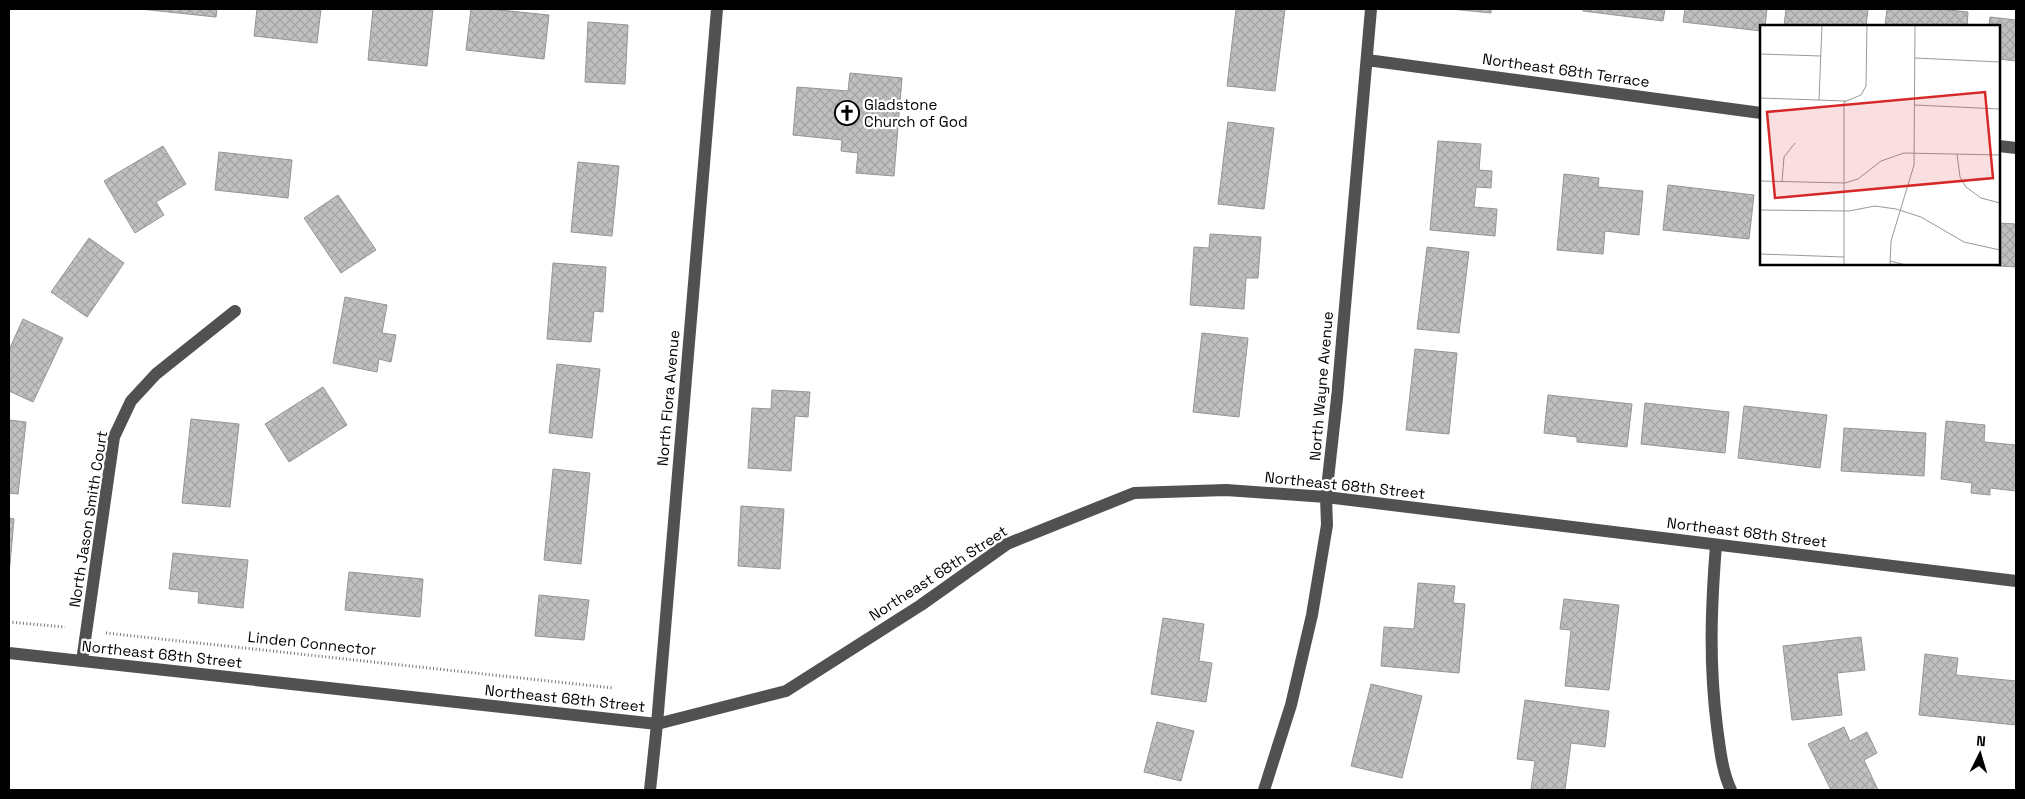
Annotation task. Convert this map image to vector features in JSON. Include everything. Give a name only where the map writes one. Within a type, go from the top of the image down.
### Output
[{"type":"street","name":"North Flora Avenue","points":[[650,790],[717,9]]},
{"type":"street","name":"North Wayne Avenue","points":[[1264,790],[1291,705],[1312,615],[1327,525],[1326,497],[1337,398],[1371,9]]},
{"type":"street","name":"Northeast 68th Terrace","points":[[1367,60],[1760,113]]},
{"type":"street","points":[[2000,146],[2016,148]]},
{"type":"street","name":"North Jason Smith Court","points":[[82,661],[114,437],[131,401],[156,374],[235,311]]},
{"type":"street","name":"Northeast 68th Street","points":[[9,653],[657,724],[786,691],[921,605],[1006,544],[1134,493],[1226,490],[1326,497],[2016,581]]},
{"type":"street","points":[[1716,545],[1710,615],[1712,686],[1721,757],[1726,780],[1731,790]]},
{"type":"path","name":"Linden Connector","points":[[9,622],[613,688]]},
{"type":"building","points":[[140,9],[217,9],[216,17]]},
{"type":"building","points":[[257,9],[321,9],[317,43],[254,36]]},
{"type":"building","points":[[373,9],[433,9],[427,66],[368,60]]},
{"type":"building","points":[[471,9],[549,15],[544,59],[466,50]]},
{"type":"building","points":[[1236,9],[1285,9],[1275,91],[1227,86]]},
{"type":"building","points":[[1451,9],[1491,9],[1491,13]]},
{"type":"building","points":[[1583,9],[1665,9],[1663,21],[1583,11]]},
{"type":"building","points":[[1685,9],[1767,9],[1765,25],[1760,25],[1760,31],[1683,22]]},
{"type":"building","points":[[1786,9],[1868,9],[1866,25],[1784,25]]},
{"type":"building","points":[[1887,9],[1939,9],[1968,12],[1967,25],[1885,25]]},
{"type":"building","points":[[1990,17],[2016,20],[2016,61],[2000,59],[2000,25],[1989,25]]},
{"type":"building","points":[[588,22],[628,25],[625,84],[585,82]]},
{"type":"building","name":"Gladstone Church of God","points":[[850,73],[902,78],[894,176],[856,173],[858,153],[841,151],[842,140],[793,135],[797,87],[848,91]]},
{"type":"building","points":[[1228,122],[1274,128],[1264,209],[1218,204]]},
{"type":"building","points":[[1438,141],[1481,144],[1479,170],[1492,171],[1491,188],[1476,187],[1474,207],[1497,209],[1495,236],[1430,230]]},
{"type":"building","points":[[163,146],[186,184],[156,202],[164,215],[135,233],[104,181]]},
{"type":"building","points":[[219,152],[292,160],[288,198],[215,190]]},
{"type":"building","points":[[578,162],[619,166],[612,236],[571,232]]},
{"type":"building","points":[[1564,174],[1599,178],[1598,187],[1643,191],[1639,235],[1605,231],[1603,254],[1557,250]]},
{"type":"building","points":[[1668,185],[1754,195],[1749,239],[1663,230]]},
{"type":"building","points":[[338,195],[376,250],[341,273],[304,218]]},
{"type":"building","points":[[2000,223],[2016,224],[2016,267],[1984,265],[2000,265]]},
{"type":"building","points":[[1210,234],[1261,237],[1258,278],[1246,278],[1244,309],[1190,305],[1194,247],[1209,248]]},
{"type":"building","points":[[89,238],[124,263],[87,317],[51,292]]},
{"type":"building","points":[[1427,247],[1469,252],[1459,333],[1417,329]]},
{"type":"building","points":[[553,263],[606,267],[603,312],[594,311],[591,342],[547,339]]},
{"type":"building","points":[[345,297],[387,305],[382,333],[396,335],[391,362],[379,359],[377,372],[333,363]]},
{"type":"building","points":[[23,319],[63,338],[33,402],[9,391],[9,350]]},
{"type":"building","points":[[1202,333],[1248,338],[1239,417],[1193,412]]},
{"type":"building","points":[[1415,349],[1457,353],[1449,434],[1406,430]]},
{"type":"building","points":[[557,364],[600,369],[592,438],[549,433]]},
{"type":"building","points":[[323,387],[347,425],[289,462],[265,424]]},
{"type":"building","points":[[772,390],[810,392],[808,417],[795,416],[791,471],[748,468],[752,408],[771,409]]},
{"type":"building","points":[[1548,395],[1632,404],[1627,447],[1577,442],[1577,437],[1544,433]]},
{"type":"building","points":[[1645,403],[1729,412],[1725,453],[1641,444]]},
{"type":"building","points":[[1744,406],[1827,415],[1820,468],[1738,458]]},
{"type":"building","points":[[191,419],[239,424],[230,507],[182,503]]},
{"type":"building","points":[[9,420],[26,422],[18,494],[9,493]]},
{"type":"building","points":[[1946,421],[1985,425],[1984,442],[2016,445],[2016,491],[1990,488],[1990,495],[1971,493],[1972,483],[1941,479]]},
{"type":"building","points":[[1844,428],[1926,433],[1924,476],[1841,471]]},
{"type":"building","points":[[553,469],[590,473],[581,564],[544,560]]},
{"type":"building","points":[[741,506],[784,509],[780,569],[738,566]]},
{"type":"building","points":[[9,518],[14,519],[9,575]]},
{"type":"building","points":[[173,553],[248,560],[243,608],[198,603],[199,592],[169,589]]},
{"type":"building","points":[[349,572],[423,579],[420,617],[345,610]]},
{"type":"building","points":[[1418,583],[1455,586],[1453,603],[1465,604],[1459,673],[1381,666],[1384,627],[1414,629]]},
{"type":"building","points":[[539,595],[589,600],[584,640],[535,636]]},
{"type":"building","points":[[1564,599],[1619,605],[1609,690],[1565,686],[1571,630],[1560,629]]},
{"type":"building","points":[[1163,618],[1204,624],[1199,661],[1212,663],[1206,702],[1151,694]]},
{"type":"building","points":[[1861,637],[1865,670],[1837,673],[1842,715],[1792,720],[1783,646]]},
{"type":"building","points":[[1925,654],[1958,658],[1956,675],[2016,681],[2016,725],[1919,715]]},
{"type":"building","points":[[1371,684],[1422,696],[1402,778],[1351,766]]},
{"type":"building","points":[[1525,700],[1609,711],[1605,747],[1571,743],[1565,790],[1531,789],[1535,761],[1517,759]]},
{"type":"building","points":[[1157,722],[1194,731],[1181,781],[1144,772]]},
{"type":"building","points":[[1844,727],[1850,741],[1867,732],[1877,753],[1864,760],[1878,790],[1831,790],[1808,744]]},
{"type":"place","name":"Gladstone Church of God","points":[[847,113]]}]
